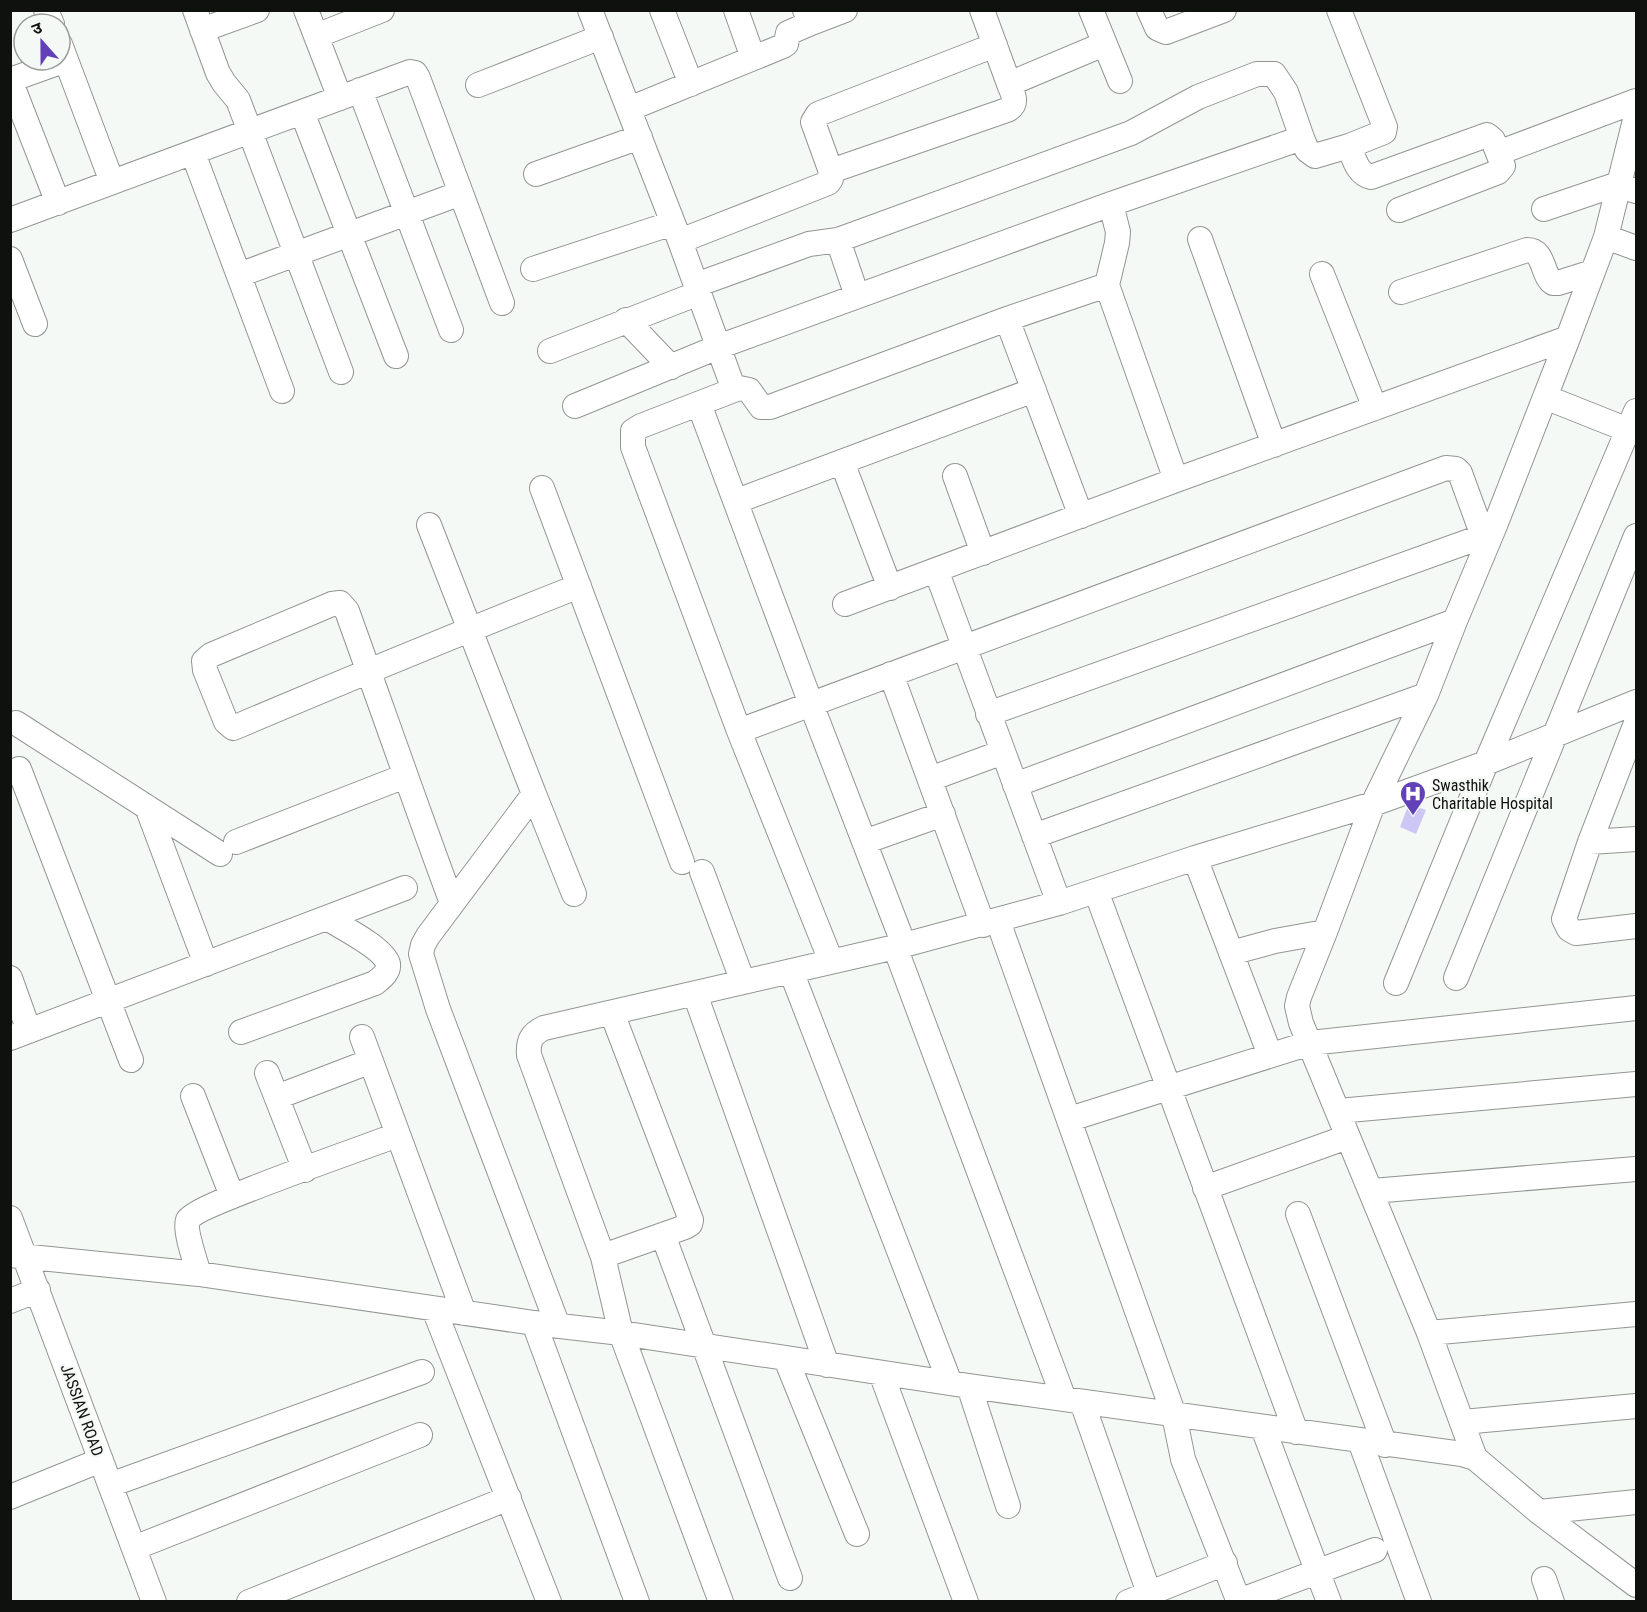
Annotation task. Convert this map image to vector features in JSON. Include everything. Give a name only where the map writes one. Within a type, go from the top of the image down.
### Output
[{"type":"street","points":[[257,10],[198,20],[219,73],[238,100],[341,372]]},
{"type":"street","points":[[306,10],[316,36],[350,94],[407,213],[451,330]]},
{"type":"street","points":[[316,36],[382,10]]},
{"type":"street","points":[[590,10],[677,232],[734,390]]},
{"type":"street","points":[[662,10],[691,84]]},
{"type":"street","points":[[736,10],[753,58]]},
{"type":"street","points":[[629,109],[783,46],[786,44],[788,33],[808,17],[845,10]]},
{"type":"street","points":[[831,171],[1007,111],[1014,105],[1015,101],[982,10]]},
{"type":"street","points":[[1091,10],[1120,81]]},
{"type":"street","points":[[1149,10],[1157,28],[1166,32],[1222,11]]},
{"type":"street","points":[[550,351],[809,244],[838,240],[1131,133],[1197,97],[1257,75],[1275,74],[1282,83],[1307,150],[1315,156],[1377,135],[1383,132],[1385,127],[1338,10]]},
{"type":"street","points":[[478,85],[601,37]]},
{"type":"street","points":[[1009,84],[1104,44]]},
{"type":"street","points":[[532,269],[677,232],[828,183],[831,179],[831,171],[813,122],[818,114],[995,45]]},
{"type":"street","points":[[25,72],[10,80],[58,203]]},
{"type":"street","points":[[70,72],[112,183]]},
{"type":"street","points":[[10,220],[410,72],[415,73],[502,303]]},
{"type":"street","points":[[1498,153],[1636,102]]},
{"type":"street","points":[[302,112],[396,356]]},
{"type":"street","points":[[1475,1458],[1430,1333],[1298,1014],[1297,1006],[1373,804],[1426,695],[1487,534],[1545,397],[1606,237],[1628,188],[1636,116]]},
{"type":"street","points":[[1349,146],[1359,169],[1364,175],[1371,177],[1487,135],[1493,140],[1503,166],[1498,172],[1399,210]]},
{"type":"street","points":[[536,174],[640,137]]},
{"type":"street","points":[[575,406],[718,347],[1111,204],[1302,138]]},
{"type":"street","points":[[193,153],[282,391]]},
{"type":"street","points":[[1544,209],[1607,187],[1628,188]]},
{"type":"street","points":[[238,275],[461,193]]},
{"type":"street","points":[[1111,204],[1118,232],[1107,285],[1176,480]]},
{"type":"street","points":[[1606,237],[1636,248]]},
{"type":"street","points":[[1200,239],[1274,445]]},
{"type":"street","points":[[838,240],[857,296]]},
{"type":"street","points":[[1401,292],[1527,250],[1535,250],[1539,254],[1546,276],[1553,283],[1593,272]]},
{"type":"street","points":[[10,259],[35,324]]},
{"type":"street","points":[[1322,274],[1375,408]]},
{"type":"street","points":[[831,961],[739,731],[633,447],[633,431],[744,387],[749,390],[756,403],[766,408],[1007,319],[1107,285]]},
{"type":"street","points":[[1007,319],[1081,516]]},
{"type":"street","points":[[626,320],[671,366]]},
{"type":"street","points":[[845,604],[1176,480],[1568,338]]},
{"type":"street","points":[[737,501],[1034,390]]},
{"type":"street","points":[[1396,983],[1486,763],[1632,421],[1545,397]]},
{"type":"street","points":[[699,404],[864,842],[900,946],[1073,1400],[1138,1597],[1225,1563]]},
{"type":"street","points":[[842,462],[890,588]]},
{"type":"street","points":[[739,731],[1446,468],[1456,469],[1460,473],[1487,534]]},
{"type":"street","points":[[955,476],[982,553]]},
{"type":"street","points":[[542,488],[692,867],[743,982]]},
{"type":"street","points":[[429,525],[574,894]]},
{"type":"street","points":[[988,714],[1487,534]]},
{"type":"street","points":[[1456,978],[1636,536]]},
{"type":"street","points":[[936,570],[1059,903]]},
{"type":"street","points":[[452,903],[405,776],[368,671],[347,611],[340,603],[336,602],[206,657],[204,666],[226,722],[233,728],[368,671],[470,629],[579,586]]},
{"type":"street","points":[[1015,785],[1455,621]]},
{"type":"street","points":[[891,674],[943,814],[991,923],[1070,1119],[1174,1415],[1183,1460],[1239,1601],[1375,1550]]},
{"type":"street","points":[[1034,836],[1426,695]]},
{"type":"street","points":[[721,1602],[621,1333],[603,1256],[529,1055],[528,1046],[536,1032],[544,1028],[900,946],[1059,903],[1373,804],[1486,763],[1636,702]]},
{"type":"street","points":[[16,723],[147,807],[228,848],[405,776]]},
{"type":"street","points":[[1636,723],[1590,842],[1564,919],[1569,929],[1576,933],[1636,926]]},
{"type":"street","points":[[57,751],[15,770],[131,1060]]},
{"type":"street","points":[[930,779],[1003,752]]},
{"type":"street","points":[[534,794],[452,903],[423,945],[421,954],[423,965],[558,1326]]},
{"type":"street","points":[[147,807],[206,964]]},
{"type":"street","points":[[864,842],[943,814]]},
{"type":"street","points":[[1590,842],[1636,839]]},
{"type":"street","points":[[1196,858],[1270,1055]]},
{"type":"street","points":[[10,978],[20,1034],[405,888]]},
{"type":"street","points":[[1096,891],[1296,1432]]},
{"type":"street","points":[[241,1032],[375,983],[384,976],[388,964],[379,950],[327,918]]},
{"type":"street","points":[[1231,953],[1275,941],[1326,932]]},
{"type":"street","points":[[791,971],[1008,1506]]},
{"type":"street","points":[[695,994],[827,1365]]},
{"type":"street","points":[[1070,1119],[1310,1043],[1636,1008]]},
{"type":"street","points":[[603,1256],[685,1227],[690,1224],[691,1220],[612,1013]]},
{"type":"street","points":[[362,1037],[464,1312]]},
{"type":"street","points":[[276,1097],[371,1061]]},
{"type":"street","points":[[267,1073],[305,1170]]},
{"type":"street","points":[[1338,1111],[1636,1084]]},
{"type":"street","points":[[193,1096],[232,1196]]},
{"type":"street","points":[[199,1274],[188,1232],[189,1218],[232,1196],[397,1135]]},
{"type":"street","points":[[1205,1188],[1339,1140]]},
{"type":"street","points":[[1372,1191],[1636,1169]]},
{"type":"street","points":[[1298,1214],[1385,1445]]},
{"type":"street","name":"JASSIAN ROAD","points":[[10,1218],[18,1256],[38,1290],[154,1602]]},
{"type":"street","points":[[663,1235],[790,1578]]},
{"type":"street","points":[[18,1256],[199,1274],[534,1323],[621,1333],[1360,1442],[1462,1454],[1475,1458],[1539,1512],[1636,1585]]},
{"type":"street","points":[[10,1301],[38,1290]]},
{"type":"street","points":[[434,1309],[549,1602]]},
{"type":"street","points":[[1430,1333],[1636,1314]]},
{"type":"street","points":[[534,1323],[637,1602]]},
{"type":"street","points":[[786,1359],[857,1534]]},
{"type":"street","points":[[110,1485],[422,1372]]},
{"type":"street","points":[[881,1373],[964,1601]]},
{"type":"street","points":[[1463,1422],[1636,1406]]},
{"type":"street","points":[[1263,1428],[1329,1602]]},
{"type":"street","points":[[134,1548],[420,1435]]},
{"type":"street","points":[[1360,1442],[1419,1602]]},
{"type":"street","points":[[10,1497],[101,1460]]},
{"type":"street","points":[[249,1602],[509,1498]]},
{"type":"street","points":[[1539,1512],[1636,1502]]},
{"type":"street","points":[[1544,1579],[1552,1602]]},
{"type":"building","points":[[1412,805],[1426,810],[1416,834],[1400,827],[1408,806]]},
{"type":"place","name":"Swasthik Charitable Hospital","points":[[1413,817]]}]
